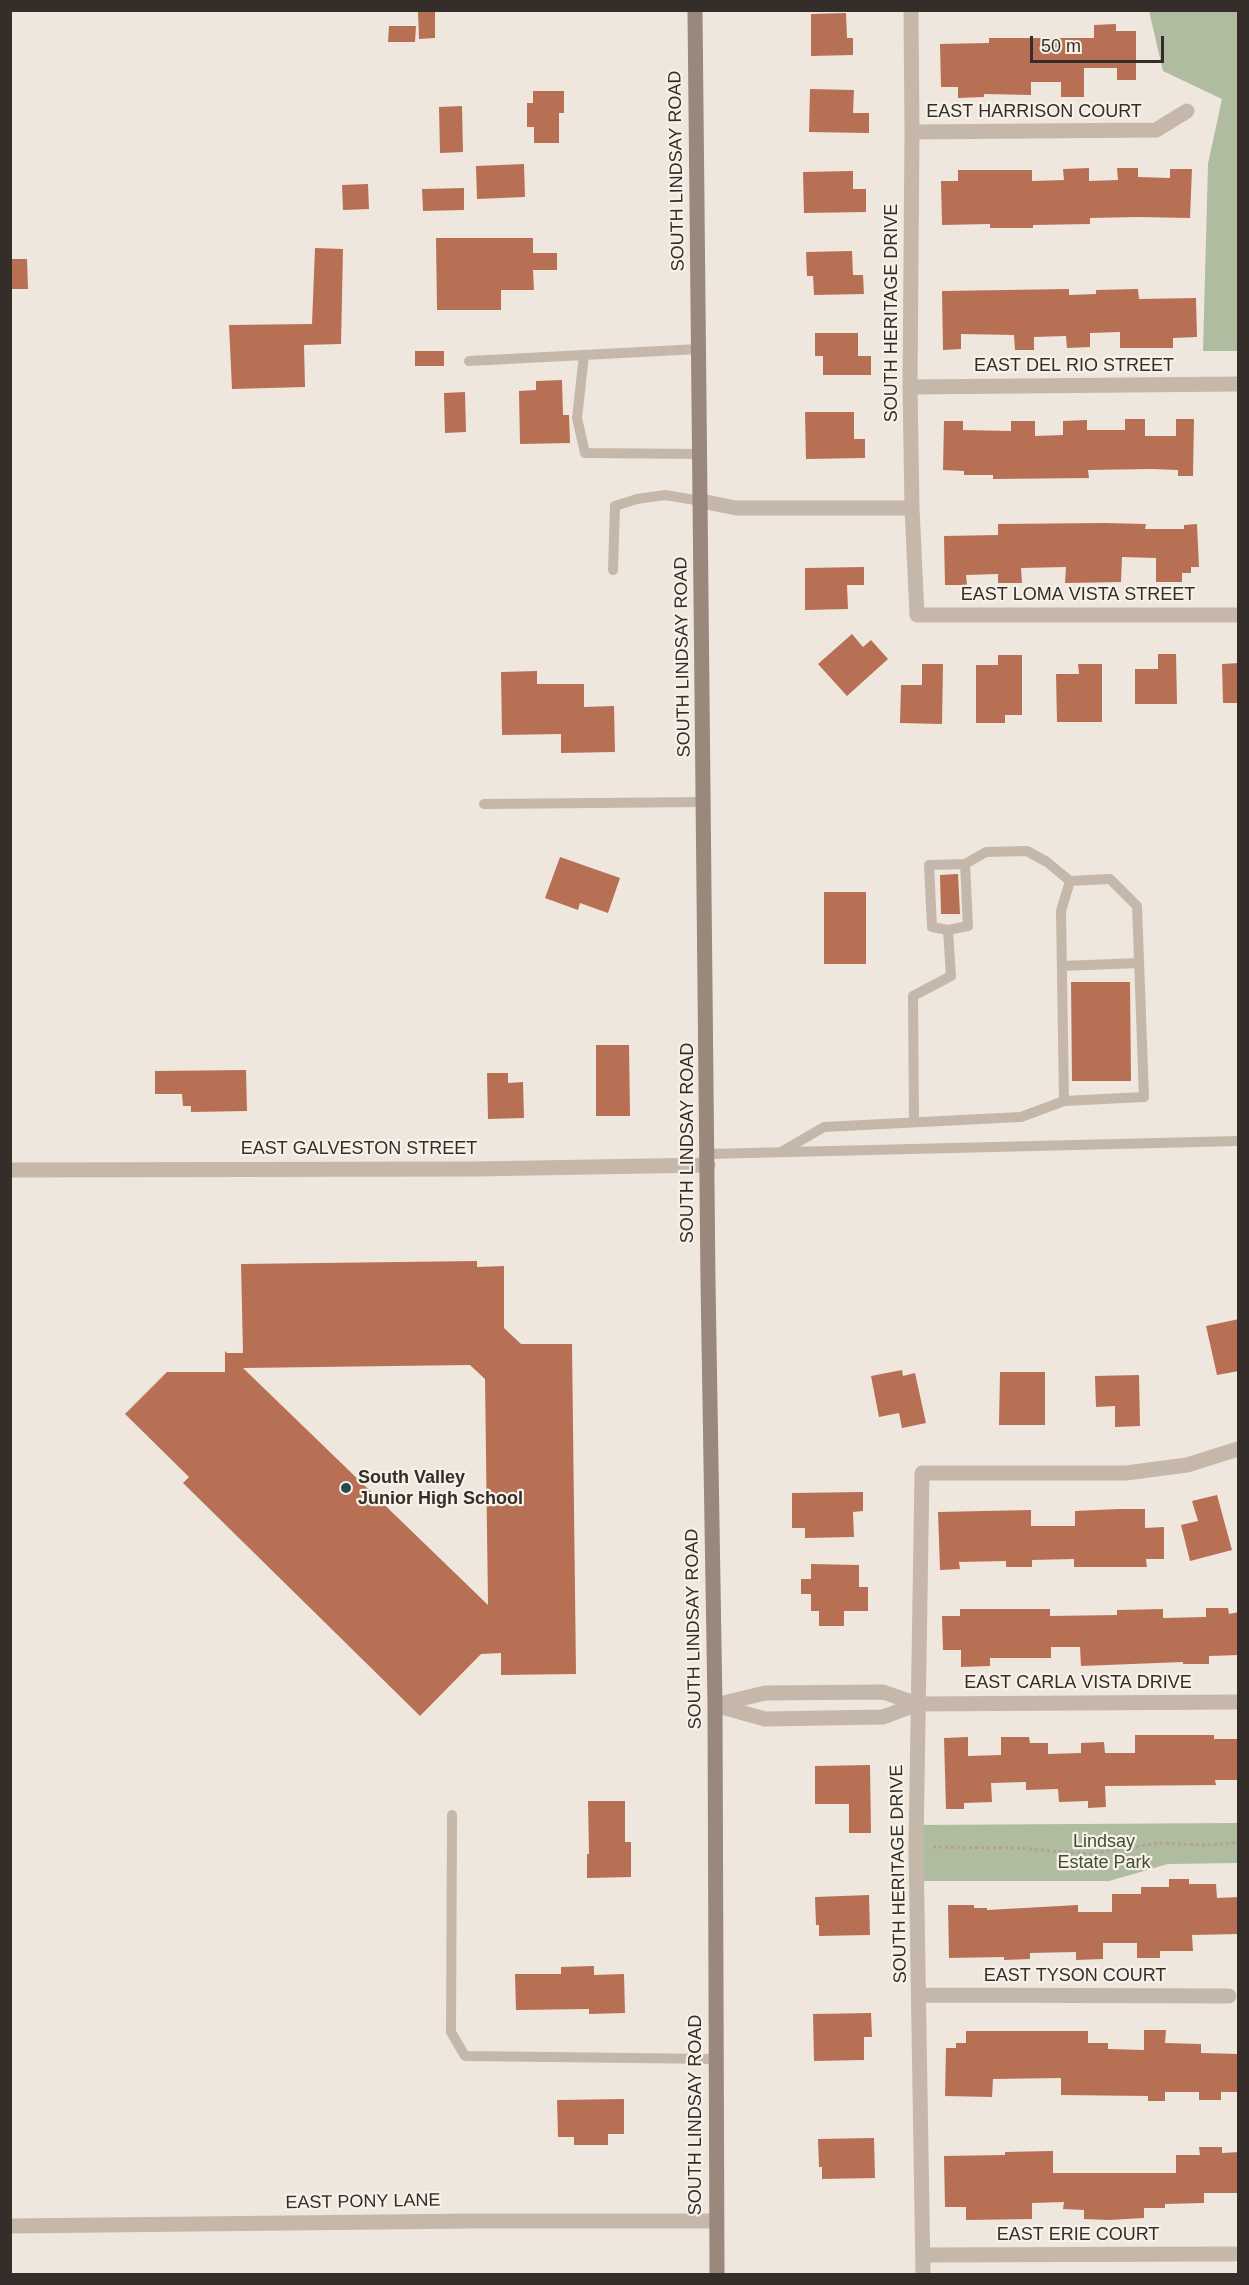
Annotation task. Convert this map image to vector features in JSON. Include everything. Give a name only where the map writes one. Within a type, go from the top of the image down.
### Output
[{"type":"main road","name":"SOUTH LINDSAY ROAD","points":[[695,10],[715,1705],[717,2274]]},
{"type":"street","name":"SOUTH HERITAGE DRIVE","points":[[911,10],[910,387],[917,615]]},
{"type":"street","name":"EAST HARRISON COURT","points":[[912,132],[1156,130],[1187,111]]},
{"type":"street","name":"EAST DEL RIO STREET","points":[[910,387],[1239,384]]},
{"type":"street","points":[[701,501],[736,508],[912,508]]},
{"type":"street","name":"EAST LOMA VISTA STREET","points":[[917,615],[1239,615]]},
{"type":"street","name":"EAST GALVESTON STREET","points":[[10,1170],[708,1160]]},
{"type":"street","name":"SOUTH HERITAGE DRIVE","points":[[923,2274],[916,1847],[922,1473],[1125,1473],[1187,1465],[1239,1449]]},
{"type":"street","name":"EAST CARLA VISTA DRIVE","points":[[715,1705],[765,1693],[883,1692],[918,1704],[1239,1702]]},
{"type":"street","name":"EAST CARLA VISTA DRIVE","points":[[715,1705],[765,1719],[883,1717],[918,1704]]},
{"type":"street","name":"EAST TYSON COURT","points":[[920,1995],[1229,1996]]},
{"type":"street","name":"EAST PONY LANE","points":[[10,2226],[451,2221],[716,2221]]},
{"type":"street","name":"EAST ERIE COURT","points":[[923,2255],[1234,2254]]},
{"type":"lane","points":[[469,362],[699,348]]},
{"type":"lane","points":[[584,355],[577,418],[585,453],[700,454]]},
{"type":"lane","points":[[613,570],[615,506],[637,499],[665,495],[701,501]]},
{"type":"lane","points":[[484,804],[704,802]]},
{"type":"lane","points":[[781,1152],[824,1127],[1021,1118],[1064,1101],[1144,1097],[1137,906],[1110,879],[1070,881],[1047,862],[1027,851],[986,852],[965,864],[929,865],[932,927],[948,930],[968,926],[965,864]]},
{"type":"lane","points":[[1064,1101],[1061,911],[1070,881]]},
{"type":"lane","points":[[914,1122],[913,996],[951,976],[948,930]]},
{"type":"lane","points":[[1062,966],[1139,963]]},
{"type":"lane","points":[[708,1160],[781,1152],[1239,1141]]},
{"type":"lane","points":[[452,1815],[451,2032],[465,2056],[716,2059]]},
{"type":"path","points":[[916,1847],[1017,1848],[1090,1854],[1159,1843],[1202,1845],[1239,1843]]},
{"type":"green space","points":[[1149,11],[1238,11],[1238,351],[1203,351],[1208,164],[1222,99],[1163,71]]},
{"type":"green space","name":"Lindsay Estate Park","points":[[1238,1823],[1238,1863],[1168,1864],[1109,1881],[916,1881],[916,1825]]},
{"type":"building","points":[[418,10],[435,10],[435,38],[419,39]]},
{"type":"building","points":[[846,13],[847,38],[853,38],[853,55],[811,56],[811,14]]},
{"type":"building","points":[[1116,24],[1116,31],[1136,31],[1136,80],[1117,80],[1117,68],[1084,68],[1084,97],[1061,97],[1061,82],[1031,82],[1031,95],[984,94],[984,97],[958,98],[958,87],[941,87],[940,44],[989,43],[989,38],[1094,38],[1094,25]]},
{"type":"building","points":[[389,26],[416,26],[415,42],[388,42]]},
{"type":"building","points":[[810,89],[854,90],[853,113],[869,113],[869,133],[809,132]]},
{"type":"building","points":[[533,91],[564,91],[564,113],[559,113],[559,143],[534,143],[534,127],[527,127],[527,103],[533,103]]},
{"type":"building","points":[[462,106],[463,152],[440,153],[439,107]]},
{"type":"building","points":[[524,164],[525,197],[477,199],[476,166]]},
{"type":"building","points":[[1089,168],[1089,181],[1118,180],[1117,168],[1138,168],[1138,177],[1170,178],[1170,169],[1192,169],[1190,218],[1090,218],[1090,224],[1033,225],[1033,228],[990,228],[990,224],[942,225],[941,181],[958,181],[958,170],[1032,170],[1032,181],[1064,180],[1063,169]]},
{"type":"building","points":[[853,171],[853,189],[866,189],[866,212],[804,213],[803,172]]},
{"type":"building","points":[[368,184],[369,209],[343,210],[342,185]]},
{"type":"building","points":[[464,188],[464,210],[423,211],[422,189]]},
{"type":"building","points":[[436,238],[533,238],[533,253],[557,253],[557,270],[533,270],[534,290],[501,290],[501,310],[437,310]]},
{"type":"building","points":[[315,248],[343,249],[341,344],[304,345],[305,387],[232,389],[229,325],[312,324]]},
{"type":"building","points":[[852,251],[853,275],[863,275],[864,294],[814,295],[813,276],[807,276],[806,252]]},
{"type":"building","points":[[10,259],[27,259],[28,289],[10,289]]},
{"type":"building","points":[[1069,289],[1069,295],[1096,294],[1096,290],[1138,289],[1139,299],[1196,298],[1197,337],[1173,338],[1173,348],[1120,348],[1120,332],[1090,333],[1090,347],[1067,348],[1066,336],[1034,337],[1034,350],[1015,350],[1014,335],[961,334],[961,349],[943,350],[942,291]]},
{"type":"building","points":[[815,333],[858,333],[858,356],[871,356],[871,375],[823,375],[823,356],[815,356]]},
{"type":"building","points":[[415,351],[444,351],[444,366],[415,366]]},
{"type":"building","points":[[562,380],[563,415],[569,415],[570,443],[520,444],[519,391],[536,390],[536,381]]},
{"type":"building","points":[[465,392],[466,432],[445,433],[444,393]]},
{"type":"building","points":[[805,412],[854,412],[854,439],[865,439],[865,458],[806,459]]},
{"type":"building","points":[[1125,419],[1145,419],[1145,436],[1176,436],[1176,419],[1194,419],[1193,476],[1178,476],[1178,470],[1151,469],[1088,470],[1089,478],[993,479],[993,475],[964,475],[964,471],[943,470],[944,421],[963,421],[963,430],[1011,431],[1011,421],[1035,421],[1035,436],[1063,435],[1063,421],[1087,420],[1087,430],[1125,430]]},
{"type":"building","points":[[998,524],[1146,524],[1145,529],[1184,529],[1184,525],[1197,524],[1199,567],[1191,567],[1191,573],[1182,573],[1182,582],[1156,582],[1156,558],[1122,557],[1121,582],[1065,583],[1066,567],[1021,568],[1022,583],[998,583],[998,574],[966,575],[967,585],[945,585],[944,536],[998,535]]},
{"type":"building","points":[[864,567],[864,585],[847,585],[848,609],[805,610],[805,568]]},
{"type":"building","points":[[852,634],[863,647],[871,640],[888,659],[847,696],[818,664]]},
{"type":"building","points":[[1158,654],[1176,654],[1177,704],[1135,704],[1135,669],[1158,669]]},
{"type":"building","points":[[998,655],[1022,655],[1022,715],[1005,715],[1005,723],[976,723],[976,665],[998,665]]},
{"type":"building","points":[[1239,663],[1239,703],[1223,703],[1222,664]]},
{"type":"building","points":[[922,664],[943,664],[942,724],[900,723],[901,685],[922,685]]},
{"type":"building","points":[[1078,664],[1102,664],[1102,722],[1057,722],[1056,674],[1079,674]]},
{"type":"building","points":[[537,671],[537,684],[584,684],[584,707],[614,706],[615,752],[561,753],[561,734],[502,735],[501,672]]},
{"type":"building","points":[[560,857],[620,878],[608,913],[580,903],[578,910],[545,898]]},
{"type":"building","points":[[958,874],[960,914],[941,914],[940,875]]},
{"type":"building","points":[[824,892],[866,892],[866,964],[824,964]]},
{"type":"building","points":[[1071,982],[1130,982],[1131,1081],[1072,1081]]},
{"type":"building","points":[[596,1045],[629,1045],[630,1116],[596,1116]]},
{"type":"building","points":[[246,1070],[247,1111],[191,1112],[191,1106],[183,1106],[182,1094],[155,1094],[155,1071]]},
{"type":"building","points":[[487,1073],[508,1073],[508,1083],[523,1082],[524,1118],[488,1119]]},
{"type":"building","points":[[477,1261],[477,1267],[504,1266],[504,1328],[521,1344],[572,1344],[576,1674],[501,1675],[501,1653],[481,1654],[420,1716],[183,1483],[189,1477],[125,1414],[167,1372],[225,1372],[225,1351],[243,1353],[241,1264]],"holes":[[[470,1365],[485,1379],[488,1605],[243,1368]]]},
{"type":"building","points":[[1239,1319],[1239,1371],[1217,1375],[1206,1326]]},
{"type":"building","points":[[902,1370],[903,1376],[915,1373],[926,1423],[902,1428],[899,1413],[879,1417],[871,1376]]},
{"type":"building","points":[[1000,1372],[1045,1372],[1045,1425],[999,1425]]},
{"type":"building","points":[[1139,1375],[1140,1426],[1115,1427],[1115,1406],[1096,1407],[1095,1376]]},
{"type":"building","points":[[863,1492],[863,1511],[853,1512],[854,1537],[805,1538],[805,1528],[792,1528],[792,1493]]},
{"type":"building","points":[[1217,1495],[1232,1550],[1190,1561],[1181,1525],[1198,1521],[1192,1501]]},
{"type":"building","points":[[1145,1509],[1145,1528],[1164,1527],[1164,1559],[1146,1559],[1147,1567],[1074,1567],[1074,1559],[1032,1560],[1032,1567],[1006,1567],[1006,1561],[959,1562],[960,1569],[940,1570],[938,1512],[1031,1510],[1031,1526],[1075,1526],[1075,1511]]},
{"type":"building","points":[[811,1564],[859,1565],[859,1587],[868,1587],[868,1611],[844,1611],[844,1626],[819,1626],[819,1611],[811,1611],[811,1594],[801,1594],[801,1579],[811,1579]]},
{"type":"building","points":[[1206,1608],[1228,1608],[1229,1614],[1239,1612],[1239,1655],[1209,1656],[1209,1664],[1183,1664],[1183,1662],[1081,1666],[1080,1647],[1051,1647],[1051,1658],[990,1658],[990,1666],[961,1667],[961,1650],[943,1650],[942,1616],[960,1616],[960,1609],[1050,1609],[1050,1616],[1117,1615],[1117,1610],[1163,1609],[1163,1618],[1206,1617]]},
{"type":"building","points":[[1135,1735],[1214,1735],[1214,1739],[1239,1739],[1239,1780],[1215,1780],[1216,1785],[1105,1786],[1106,1807],[1088,1808],[1088,1801],[1059,1802],[1058,1789],[1026,1790],[1026,1782],[991,1783],[992,1802],[964,1803],[964,1809],[946,1809],[944,1738],[968,1737],[968,1756],[1001,1755],[1001,1737],[1029,1737],[1030,1743],[1048,1743],[1048,1754],[1081,1753],[1081,1743],[1104,1742],[1105,1753],[1135,1753]]},
{"type":"building","points":[[870,1765],[871,1833],[849,1833],[849,1804],[815,1804],[815,1766]]},
{"type":"building","points":[[588,1801],[625,1801],[625,1842],[631,1842],[631,1877],[587,1878]]},
{"type":"building","points":[[1169,1879],[1189,1879],[1189,1884],[1216,1884],[1217,1898],[1239,1897],[1239,1934],[1192,1935],[1193,1951],[1160,1951],[1160,1958],[1137,1958],[1137,1943],[1103,1943],[1103,1959],[1076,1960],[1076,1952],[1030,1953],[1030,1959],[949,1958],[948,1905],[974,1905],[974,1908],[987,1908],[987,1910],[1078,1905],[1078,1912],[1112,1912],[1112,1894],[1141,1894],[1141,1887],[1169,1887]]},
{"type":"building","points":[[869,1895],[870,1935],[819,1936],[819,1925],[816,1925],[815,1897]]},
{"type":"building","points":[[594,1966],[594,1975],[624,1974],[625,2013],[589,2014],[589,2009],[516,2010],[515,1974],[561,1974],[561,1967]]},
{"type":"building","points":[[871,2013],[872,2037],[864,2037],[864,2060],[814,2061],[813,2014]]},
{"type":"building","points":[[1144,2030],[1166,2030],[1165,2043],[1201,2044],[1201,2053],[1239,2054],[1239,2092],[1221,2092],[1221,2100],[1199,2100],[1199,2092],[1165,2092],[1165,2101],[1148,2101],[1148,2096],[1061,2095],[1061,2078],[993,2079],[992,2097],[945,2096],[946,2048],[956,2048],[956,2043],[966,2043],[966,2031],[1088,2031],[1088,2043],[1108,2043],[1108,2049],[1144,2050]]},
{"type":"building","points":[[624,2099],[624,2134],[608,2134],[608,2145],[574,2145],[574,2137],[558,2137],[557,2100]]},
{"type":"building","points":[[874,2138],[875,2178],[822,2179],[818,2139]]},
{"type":"building","points":[[1199,2147],[1222,2147],[1222,2153],[1239,2152],[1239,2193],[1204,2193],[1204,2203],[1165,2204],[1165,2208],[1144,2208],[1144,2218],[1109,2220],[1084,2219],[1084,2210],[1063,2209],[1064,2202],[1032,2203],[1032,2219],[966,2220],[966,2207],[945,2207],[944,2156],[1053,2151],[1053,2173],[1176,2173],[1176,2155],[1200,2155]]},
{"type":"place","name":"South Valley Junior High School","points":[[346,1488]]}]
